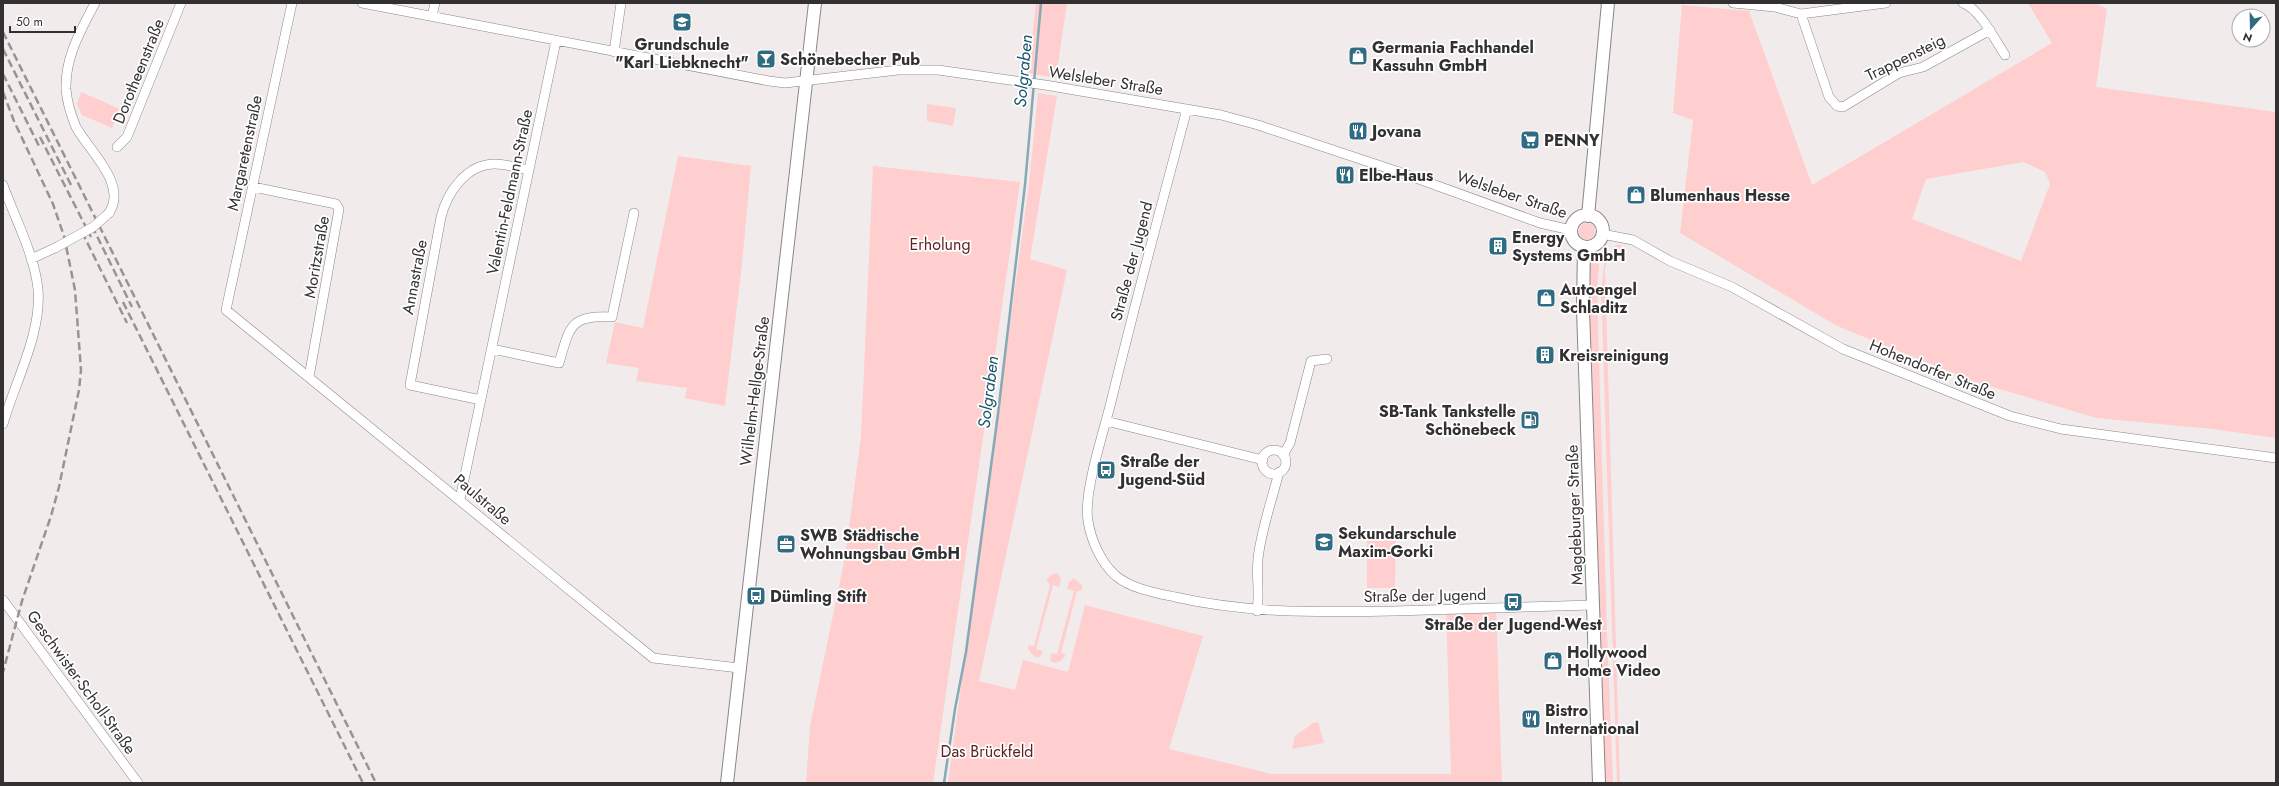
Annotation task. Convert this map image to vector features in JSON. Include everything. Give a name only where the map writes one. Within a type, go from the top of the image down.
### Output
[{"type":"main road","name":"Wilhelm-Hellge-Straße","points":[[727,783],[815,3]]},
{"type":"main road","points":[[1588,216],[1608,3]]},
{"type":"main road","points":[[1588,216],[1593,217],[1600,223],[1602,234],[1597,243],[1592,246],[1584,246],[1575,241],[1571,230],[1578,218],[1588,216]]},
{"type":"main road","name":"Magdeburger Straße","points":[[1584,246],[1583,309],[1599,783]]},
{"type":"street","points":[[31,259],[57,247],[93,227],[109,213],[114,198],[111,181],[76,126],[68,106],[66,89],[70,56],[95,3]]},
{"type":"street","name":"Dorotheenstraße","points":[[117,147],[127,137],[181,3]]},
{"type":"street","name":"Margaretenstraße","points":[[226,310],[292,3]]},
{"type":"street","name":"Welsleber Straße","points":[[362,3],[769,81],[785,83],[806,82],[898,70],[938,70],[1028,82],[1187,109],[1258,124],[1433,183],[1540,223],[1571,230]]},
{"type":"street","points":[[432,16],[435,3]]},
{"type":"street","points":[[614,52],[621,3]]},
{"type":"street","points":[[1732,3],[1775,7],[1801,14],[1867,4],[1886,3]]},
{"type":"street","points":[[1963,3],[1971,6],[1990,30],[2004,55]]},
{"type":"street","name":"Trappensteig","points":[[1801,14],[1829,97],[1837,106],[1843,107],[1899,73],[1923,67],[1990,30]]},
{"type":"street","name":"Valentin-Feldmann-Straße","points":[[460,499],[556,41]]},
{"type":"street","name":"Straße der Jugend","points":[[1187,109],[1144,268],[1106,421],[1087,506],[1088,520],[1092,537],[1103,562],[1117,577],[1137,587],[1208,605],[1257,611],[1294,613],[1593,605]]},
{"type":"street","name":"Annastraße","points":[[481,400],[410,385],[441,217],[445,203],[451,191],[462,178],[472,170],[494,164],[529,170]]},
{"type":"street","points":[[3,185],[31,259],[38,289],[36,318],[3,424]]},
{"type":"street","name":"Moritzstraße","points":[[253,187],[336,204],[339,209],[309,377]]},
{"type":"street","points":[[492,349],[559,363],[567,334],[576,321],[592,316],[612,317],[634,213]]},
{"type":"street","name":"Hohendorfer Straße","points":[[1602,234],[1633,240],[1670,261],[1732,286],[1843,349],[2010,416],[2061,429],[2276,458]]},
{"type":"street","name":"Paulstraße","points":[[226,310],[460,499],[653,658],[739,668]]},
{"type":"street","points":[[1284,455],[1290,443],[1311,361],[1326,359]]},
{"type":"street","points":[[1106,421],[1263,460]]},
{"type":"street","points":[[1257,611],[1260,596],[1257,573],[1258,557],[1279,472],[1286,462],[1284,455],[1278,451],[1271,450],[1267,452],[1263,460],[1267,471],[1279,472]]},
{"type":"street","name":"Geschwister-Scholl-Straße","points":[[3,600],[138,783]]},
{"type":"green space","points":[[1036,3],[1067,3],[1056,78],[1028,73]]},
{"type":"green space","points":[[2028,3],[2096,3],[2107,9],[2096,87],[2276,112],[2276,438],[2212,429],[2096,418],[1973,381],[1837,326],[1680,233],[1693,120],[1673,113],[1682,5],[1749,11],[1812,185],[2052,43]],"holes":[[[2023,162],[2045,172],[2050,184],[2021,261],[1912,219],[1926,179]]]},
{"type":"green space","points":[[81,92],[120,109],[112,128],[82,115],[77,104]]},
{"type":"green space","name":"Das Brückfeld","points":[[1038,93],[1057,96],[1030,259],[1067,270],[979,681],[1015,690],[1023,660],[1068,672],[1085,605],[1203,636],[1169,749],[1272,774],[1451,774],[1446,607],[1496,607],[1502,783],[948,783],[1029,184]]},
{"type":"green space","points":[[927,104],[956,108],[953,126],[927,121]]},
{"type":"green space","points":[[678,156],[751,166],[742,264],[725,406],[685,398],[687,388],[636,381],[639,368],[606,363],[615,322],[643,328]]},
{"type":"green space","name":"Erholung","points":[[873,166],[1020,182],[933,783],[806,783],[810,726],[845,557],[861,437]]},
{"type":"green space","points":[[1587,223],[1594,228],[1595,231],[1590,238],[1587,239],[1580,234],[1579,231],[1584,224]]},
{"type":"green space","points":[[1616,245],[1622,245],[1605,267],[1620,783],[1617,783],[1601,289],[1605,260]]},
{"type":"green space","points":[[1590,263],[1599,264],[1597,289],[1607,630],[1599,630],[1588,306]]},
{"type":"green space","points":[[1367,531],[1396,531],[1395,588],[1367,588]]},
{"type":"green space","points":[[1057,573],[1061,578],[1059,587],[1053,585],[1036,649],[1043,651],[1040,657],[1035,657],[1028,649],[1029,645],[1034,646],[1050,585],[1046,580],[1051,575]]},
{"type":"green space","points":[[1074,578],[1082,585],[1082,590],[1077,591],[1061,653],[1066,654],[1061,661],[1055,663],[1050,661],[1051,653],[1057,654],[1074,591],[1067,589],[1069,582]]},
{"type":"green space","points":[[1599,632],[1607,632],[1613,783],[1604,783]]},
{"type":"green space","points":[[1318,722],[1324,743],[1292,749],[1295,736],[1313,723]]},
{"type":"waterway","name":"Solgraben","points":[[944,783],[955,709],[966,652],[998,414],[1025,185],[1041,3]]},
{"type":"railway","points":[[3,32],[376,783]]},
{"type":"railway","points":[[3,49],[72,187]]},
{"type":"railway","points":[[3,74],[40,148]]},
{"type":"railway","points":[[3,92],[14,121],[53,204],[64,236],[75,290],[81,370],[79,390],[59,487],[51,516],[22,601],[3,672]]},
{"type":"railway","points":[[40,137],[91,237]]},
{"type":"railway","points":[[92,226],[132,307]]},
{"type":"railway","points":[[82,232],[127,323]]},
{"type":"railway","points":[[123,302],[363,783]]},
{"type":"place","name":"Grundschule \"Karl Liebknecht\"","points":[[682,22]]},
{"type":"place","name":"Germania Fachhandel Kassuhn GmbH","points":[[1358,56]]},
{"type":"place","name":"Schönebecher Pub","points":[[766,59]]},
{"type":"place","name":"Jovana","points":[[1358,131]]},
{"type":"place","name":"PENNY","points":[[1530,140]]},
{"type":"place","name":"Elbe-Haus","points":[[1345,175]]},
{"type":"place","name":"Blumenhaus Hesse","points":[[1636,195]]},
{"type":"place","name":"Energy Systems GmbH","points":[[1498,246]]},
{"type":"place","name":"Autoengel Schladitz","points":[[1546,298]]},
{"type":"place","name":"Kreisreinigung","points":[[1545,355]]},
{"type":"place","name":"SB-Tank Tankstelle Schönebeck","points":[[1530,420]]},
{"type":"place","name":"Straße der Jugend-Süd","points":[[1106,470]]},
{"type":"place","name":"Sekundarschule Maxim-Gorki","points":[[1324,542]]},
{"type":"place","name":"SWB Städtische Wohnungsbau GmbH","points":[[786,544]]},
{"type":"place","name":"Dümling Stift","points":[[756,596]]},
{"type":"place","name":"Straße der Jugend-West","points":[[1513,602]]},
{"type":"place","name":"Hollywood Home Video","points":[[1553,661]]},
{"type":"place","name":"Bistro International","points":[[1531,719]]}]
